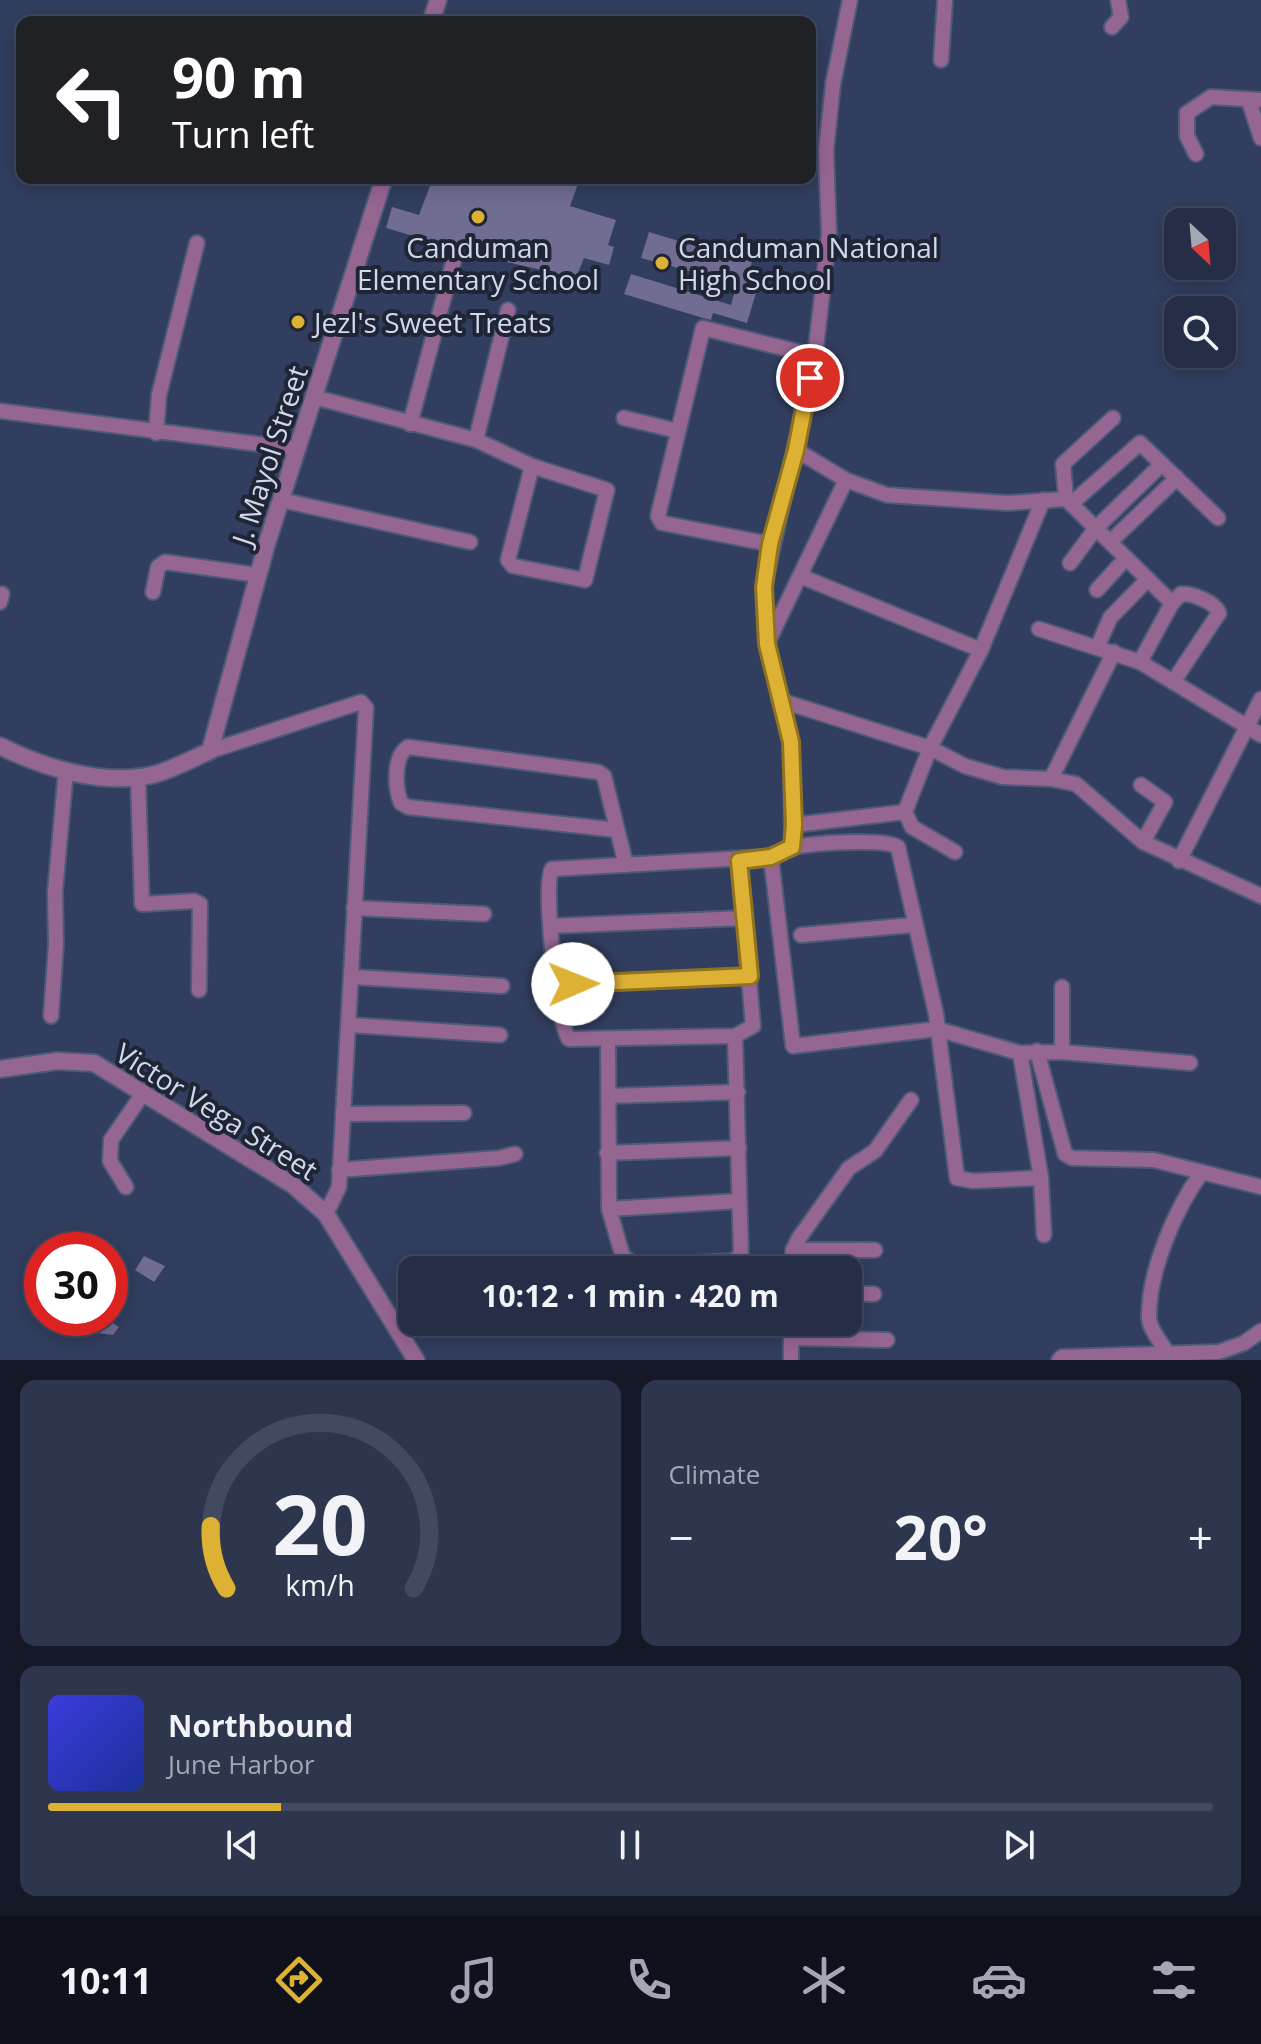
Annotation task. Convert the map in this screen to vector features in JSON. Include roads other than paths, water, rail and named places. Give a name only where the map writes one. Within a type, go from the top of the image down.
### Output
[{"type":"street","points":[[792,847],[791,742],[767,644],[764,587],[770,544],[796,450],[815,356],[829,234],[826,150],[831,97],[850,0]]},
{"type":"street","points":[[941,60],[945,0]]},
{"type":"street","points":[[1112,27],[1121,17],[1118,0]]},
{"type":"street","points":[[1196,154],[1187,136],[1187,113],[1211,97],[1255,100],[1261,138]]},
{"type":"street","name":"J. Mayol Street","points":[[210,751],[258,575],[382,184]]},
{"type":"street","points":[[156,433],[159,395],[197,243]]},
{"type":"street","points":[[410,424],[456,252]]},
{"type":"street","points":[[476,440],[508,310]]},
{"type":"street","points":[[770,544],[659,520],[678,431],[703,328],[815,356]]},
{"type":"street","points":[[314,397],[476,440],[532,466],[607,490],[585,580],[513,566],[508,560],[532,466]]},
{"type":"street","points":[[0,411],[297,449]]},
{"type":"street","points":[[624,418],[678,431]]},
{"type":"street","points":[[1068,502],[1063,464],[1113,418]]},
{"type":"street","points":[[1068,502],[1140,443],[1218,518]]},
{"type":"street","points":[[796,450],[846,480],[887,495],[1008,503],[1043,500],[1068,502],[1172,603]]},
{"type":"street","points":[[1070,563],[1096,528],[1162,464]]},
{"type":"street","points":[[1110,542],[1177,478]]},
{"type":"street","points":[[767,644],[846,480]]},
{"type":"street","points":[[281,500],[470,542]]},
{"type":"street","points":[[955,852],[912,827],[905,812],[930,748],[981,650],[1043,500]]},
{"type":"street","points":[[1097,590],[1126,558]]},
{"type":"street","points":[[153,592],[158,567],[165,562],[258,575]]},
{"type":"street","points":[[800,576],[981,650]]},
{"type":"street","points":[[1097,648],[1110,618],[1148,579]]},
{"type":"street","points":[[1140,662],[1172,603],[1181,594],[1189,594],[1216,606],[1219,613],[1173,682]]},
{"type":"street","points":[[1039,629],[1140,662],[1254,731]]},
{"type":"street","points":[[1051,779],[1114,652]]},
{"type":"street","points":[[779,700],[930,748],[965,766],[1003,777],[1051,779],[1076,784],[1143,842],[1179,861],[1261,895]]},
{"type":"street","points":[[1179,861],[1254,731],[1261,701]]},
{"type":"street","points":[[0,746],[32,761],[66,770],[98,776],[138,777],[364,703],[353,977],[339,1187],[326,1214]]},
{"type":"street","points":[[617,830],[408,807],[401,803],[397,794],[398,761],[402,751],[408,747],[589,769],[604,776],[626,865]]},
{"type":"street","points":[[51,1016],[56,944],[55,892],[66,770]]},
{"type":"street","points":[[138,777],[142,904],[194,901],[200,904],[199,990]]},
{"type":"street","points":[[1141,785],[1165,802],[1143,842]]},
{"type":"street","points":[[794,825],[905,812]]},
{"type":"street","points":[[756,858],[744,918],[753,1026],[735,1036],[569,1039],[564,1034],[547,880],[552,869],[756,858],[792,847],[894,844],[900,852],[937,1029],[957,1178],[973,1181],[1041,1178]]},
{"type":"street","points":[[756,858],[793,1046],[937,1029],[1020,1053],[1062,1052],[1190,1063]]},
{"type":"street","points":[[354,908],[484,914]]},
{"type":"street","points":[[551,926],[744,918]]},
{"type":"street","points":[[801,935],[913,925]]},
{"type":"street","points":[[557,984],[750,976]]},
{"type":"street","points":[[353,977],[502,986]]},
{"type":"street","points":[[1062,987],[1062,1052]]},
{"type":"street","points":[[350,1025],[500,1035]]},
{"type":"street","points":[[608,1039],[609,1209],[623,1257],[633,1266],[733,1261],[741,1255],[735,1036]]},
{"type":"street","points":[[1037,1051],[1065,1154],[1072,1158],[1154,1160],[1261,1187]]},
{"type":"street","points":[[1020,1053],[1041,1178],[1044,1235]]},
{"type":"street","name":"Victor Vega Street","points":[[0,1069],[57,1061],[94,1063],[293,1185],[326,1214],[416,1360]]},
{"type":"street","points":[[126,1187],[110,1161],[111,1140],[144,1092]]},
{"type":"street","points":[[609,1096],[738,1092]]},
{"type":"street","points":[[793,1256],[793,1250],[849,1168],[875,1151],[911,1100]]},
{"type":"street","points":[[343,1114],[464,1113]]},
{"type":"street","points":[[607,1153],[739,1148]]},
{"type":"street","points":[[339,1170],[499,1158],[515,1154]]},
{"type":"street","points":[[1167,1352],[1149,1322],[1158,1265],[1181,1200],[1202,1172]]},
{"type":"street","points":[[609,1209],[739,1201]]},
{"type":"street","points":[[793,1250],[875,1250]]},
{"type":"street","points":[[862,1294],[874,1294]]},
{"type":"street","points":[[1059,1360],[1062,1357],[1232,1349],[1261,1331]]},
{"type":"street","points":[[791,1360],[792,1338],[887,1340]]},
{"type":"place","name":"Canduman Elementary School","points":[[478,217]]},
{"type":"place","name":"Canduman National High School","points":[[662,263]]},
{"type":"place","name":"Jezl's Sweet Treats","points":[[298,322]]}]
